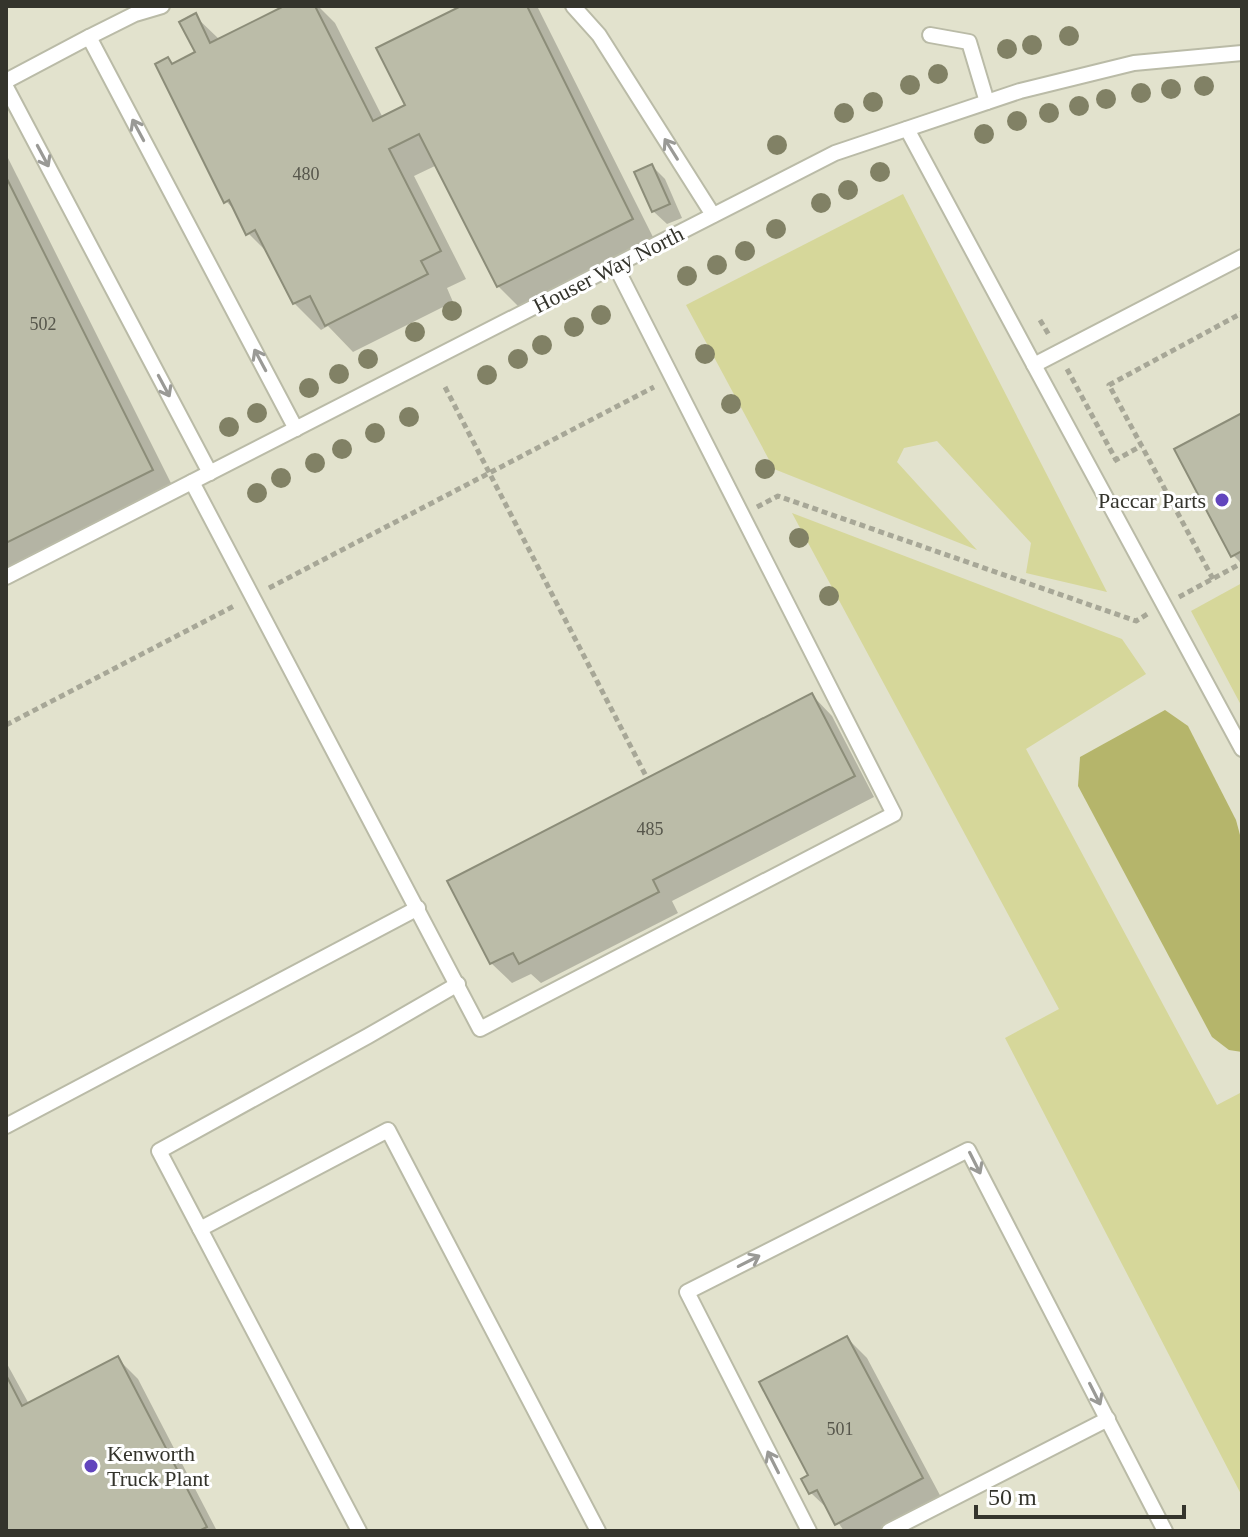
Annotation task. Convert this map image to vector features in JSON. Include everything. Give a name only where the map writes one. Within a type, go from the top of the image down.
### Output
[{"type":"lane","points":[[6,81],[135,14],[162,6]]},
{"type":"lane","points":[[573,6],[599,35],[713,215]]},
{"type":"lane","points":[[930,35],[969,42],[987,102]]},
{"type":"lane","points":[[89,37],[296,429]]},
{"type":"lane","name":"Houser Way North","points":[[6,577],[835,153],[1020,91],[1134,63],[1242,53]]},
{"type":"lane","points":[[6,87],[210,473]]},
{"type":"lane","points":[[907,129],[1242,749]]},
{"type":"lane","points":[[1034,365],[1242,257]]},
{"type":"lane","points":[[192,482],[480,1029],[894,814],[615,265]]},
{"type":"lane","points":[[6,1126],[418,908]]},
{"type":"lane","points":[[359,1531],[159,1151],[458,984]]},
{"type":"lane","points":[[200,1229],[388,1130],[598,1531]]},
{"type":"lane","points":[[809,1531],[687,1292],[968,1150],[1165,1531]]},
{"type":"lane","points":[[889,1531],[1108,1419]]},
{"type":"lane","points":[[919,1516],[927,1531]]},
{"type":"path","points":[[1213,579],[1109,385],[1242,313]]},
{"type":"path","points":[[1040,320],[1116,460]]},
{"type":"path","points":[[6,725],[673,378]]},
{"type":"path","points":[[445,387],[647,778]]},
{"type":"path","points":[[1092,472],[1141,446]]},
{"type":"path","points":[[742,515],[778,496],[1136,621],[1242,563]]},
{"type":"green space","points":[[903,194],[1107,592],[1026,573],[1031,543],[937,441],[904,448],[897,462],[977,550],[774,469],[686,305]]},
{"type":"green space","points":[[792,513],[1122,639],[1146,674],[1026,749],[1217,1105],[1242,1092],[1242,1496],[1005,1038],[1059,1009]]},
{"type":"green space","points":[[1242,583],[1242,707],[1191,611]]},
{"type":"shaded area","points":[[1165,710],[1188,726],[1236,820],[1240,835],[1242,1052],[1229,1050],[1212,1037],[1078,786],[1080,757]]},
{"type":"building","points":[[284,6],[315,6],[373,121],[405,105],[376,48],[461,6],[527,6],[633,219],[497,287],[419,134],[389,149],[441,251],[421,261],[428,274],[325,326],[310,296],[293,304],[255,230],[246,235],[229,200],[224,203],[155,64],[168,57],[172,64],[195,52],[179,22],[196,13],[210,43]]},
{"type":"building","points":[[652,164],[670,204],[652,212],[634,172]]},
{"type":"building","points":[[6,177],[153,470],[6,543]]},
{"type":"building","name":"Paccar Parts","points":[[1242,413],[1242,551],[1231,557],[1174,449]]},
{"type":"building","points":[[812,693],[855,776],[653,880],[659,892],[519,964],[513,953],[490,964],[447,881]]},
{"type":"building","points":[[847,1336],[923,1478],[835,1525],[817,1490],[809,1494],[801,1479],[808,1475],[759,1382]]},
{"type":"building","name":"Kenworth Truck Plant","points":[[118,1356],[207,1527],[199,1531],[6,1531],[6,1375],[22,1406]]},
{"type":"place","name":"Paccar Parts","points":[[1222,500]]},
{"type":"place","name":"Kenworth Truck Plant","points":[[91,1466]]}]
